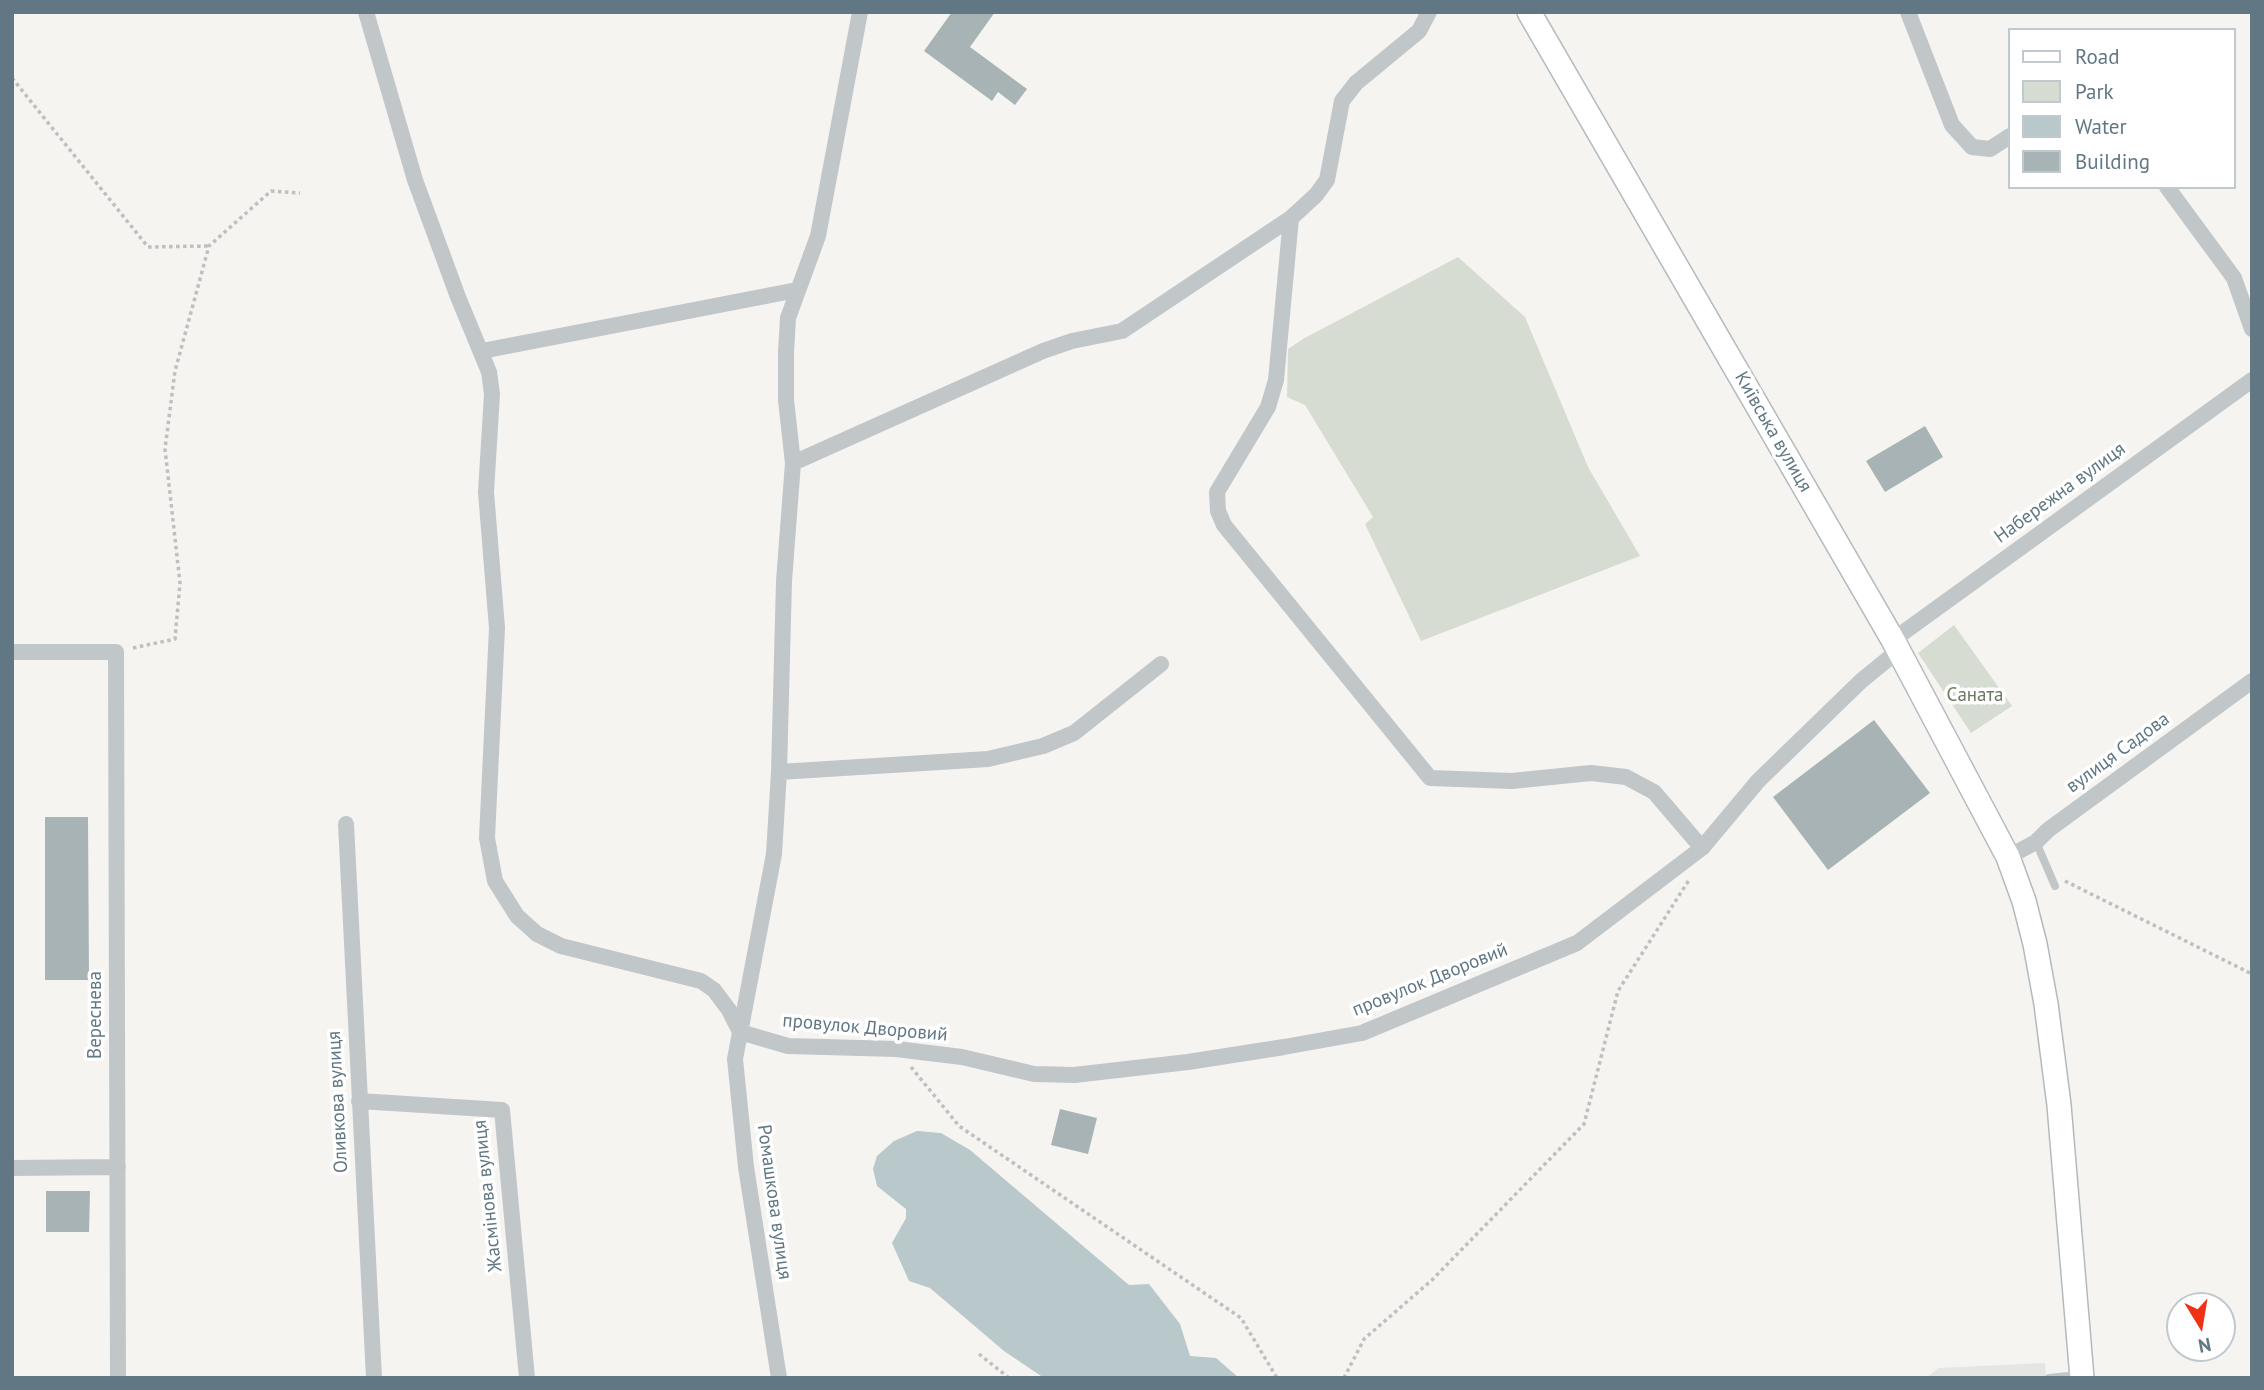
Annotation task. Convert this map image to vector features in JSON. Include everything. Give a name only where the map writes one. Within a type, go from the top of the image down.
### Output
[{"type":"street","points":[[366,12],[415,180],[489,372],[492,394],[486,492],[497,628],[488,838],[495,881],[517,916],[537,934],[561,947],[701,981],[722,1000],[740,1032]]},
{"type":"street","name":"Ромашкова вулиця","points":[[779,1378],[744,1154],[736,1059],[774,854],[784,581],[793,463],[786,400],[788,318],[818,236],[860,12]]},
{"type":"street","points":[[793,463],[1043,351],[1072,341],[1122,331],[1291,218],[1316,195],[1327,180],[1342,101],[1356,83],[1419,31],[1429,12]]},
{"type":"street","name":"Київська вулиця","points":[[1529,12],[1896,645],[2008,857],[2024,901],[2046,1004],[2059,1105],[2082,1376]]},
{"type":"street","points":[[1908,12],[1952,125],[1972,147],[1990,149],[2008,137]]},
{"type":"street","points":[[2168,189],[2234,278],[2252,329]]},
{"type":"street","points":[[1291,218],[1276,380],[1268,407],[1217,492],[1218,511],[1224,525],[1430,778],[1512,781],[1591,773],[1626,777],[1654,792],[1698,851]]},
{"type":"street","points":[[482,351],[797,290]]},
{"type":"street","name":"Набережна вулиця","points":[[1896,645],[2251,378]]},
{"type":"street","name":"провулок Дворовий","points":[[740,1032],[788,1046],[896,1049],[962,1057],[1034,1074],[1074,1075],[1284,1048],[1362,1033],[1577,943],[1698,851],[1758,781],[1896,645]]},
{"type":"street","points":[[12,652],[116,652]]},
{"type":"street","name":"Вереснева","points":[[116,652],[118,1378]]},
{"type":"street","points":[[779,772],[988,759],[1043,746],[1074,733],[1161,664]]},
{"type":"street","name":"вулиця Садова","points":[[2008,857],[2036,842],[2048,830],[2252,681]]},
{"type":"street","name":"Оливкова вулиця","points":[[346,824],[374,1378]]},
{"type":"street","name":"Жасмінова вулиця","points":[[359,1101],[502,1110],[527,1378]]},
{"type":"street","points":[[12,1168],[118,1167]]},
{"type":"lane","points":[[2036,842],[2055,886]]},
{"type":"lane","points":[[2049,1378],[2082,1376]]},
{"type":"path","points":[[12,78],[148,247],[209,246]]},
{"type":"path","points":[[116,652],[175,639],[180,583],[164,449],[175,371],[209,246],[271,191],[300,193]]},
{"type":"path","points":[[1344,1378],[1364,1339],[1432,1280],[1584,1124],[1619,991],[1698,866],[1698,851]]},
{"type":"path","points":[[2050,876],[2073,884],[2252,974]]},
{"type":"path","points":[[896,1049],[958,1126],[1241,1318],[1277,1378]]},
{"type":"path","points":[[979,1354],[1009,1378]]},
{"type":"shaded area","points":[[2045,1363],[2046,1378],[1926,1378],[1938,1368]]},
{"type":"green space","points":[[1458,257],[1525,317],[1588,467],[1640,556],[1421,641],[1365,524],[1373,517],[1305,405],[1287,397],[1288,349]]},
{"type":"green space","name":"Саната","points":[[1954,625],[2012,706],[1971,733],[1918,653]]},
{"type":"water","points":[[917,1131],[941,1133],[970,1150],[1129,1285],[1149,1284],[1180,1324],[1190,1356],[1216,1358],[1239,1378],[1044,1378],[1004,1351],[930,1288],[909,1281],[892,1243],[906,1218],[906,1209],[877,1186],[873,1169],[877,1156],[894,1141]]},
{"type":"building","points":[[952,12],[995,12],[970,47],[1027,89],[1015,105],[998,92],[992,101],[924,51]]},
{"type":"building","points":[[1925,426],[1943,457],[1885,492],[1866,461]]},
{"type":"building","points":[[1874,720],[1930,793],[1828,870],[1773,797]]},
{"type":"building","points":[[45,817],[88,817],[89,980],[45,980]]},
{"type":"building","points":[[1060,1109],[1097,1118],[1088,1154],[1051,1145]]},
{"type":"building","points":[[46,1191],[90,1191],[89,1232],[46,1232]]}]
